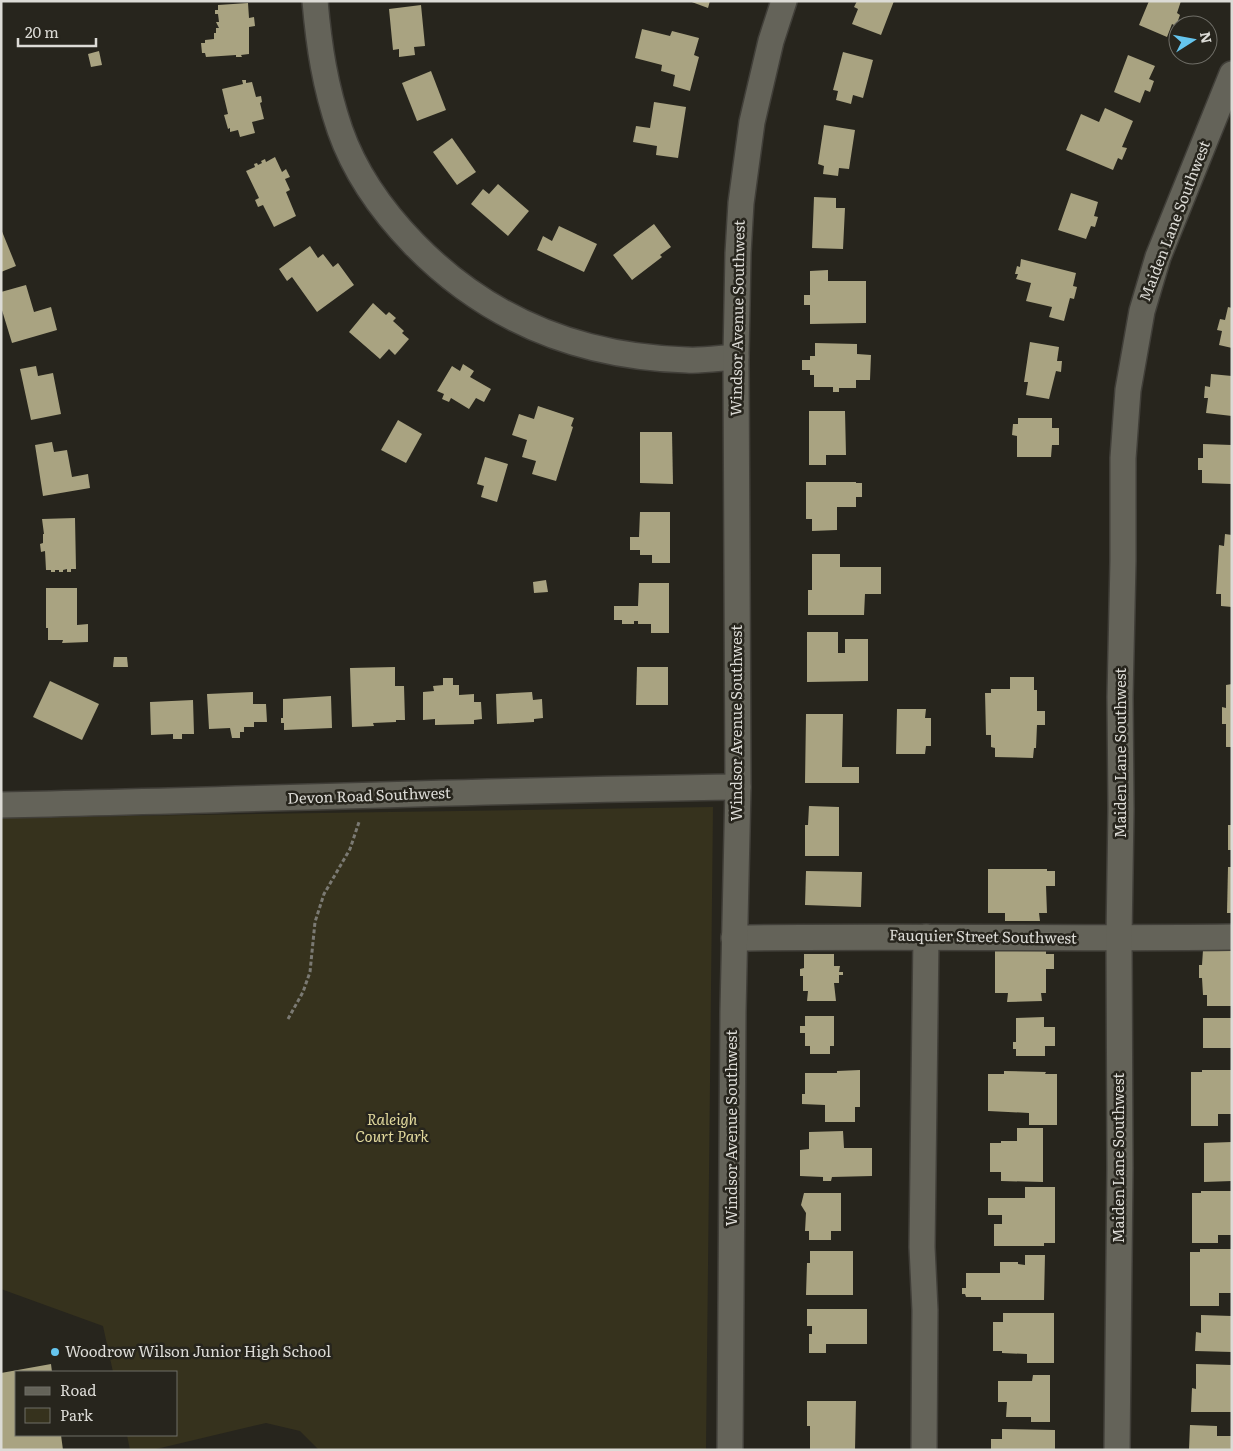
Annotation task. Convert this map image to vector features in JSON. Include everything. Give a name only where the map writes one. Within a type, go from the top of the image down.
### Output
[{"type":"street","points":[[316,1],[322,62],[327,89],[341,132],[356,166],[375,198],[399,229],[435,265],[474,296],[509,318],[558,337],[601,350],[642,357],[689,360],[736,357]]},
{"type":"street","name":"Windsor Avenue Southwest","points":[[730,1450],[732,1011],[738,787],[736,357],[738,252],[741,203],[752,122],[771,41],[784,1]]},
{"type":"street","name":"Maiden Lane Southwest","points":[[1117,1450],[1123,458],[1128,390],[1142,311],[1158,257],[1232,74]]},
{"type":"street","name":"Devon Road Southwest","points":[[1,804],[538,790],[738,787]]},
{"type":"street","name":"Fauquier Street Southwest","points":[[734,938],[871,936],[1232,937]]},
{"type":"street","points":[[924,1450],[922,1247],[926,937]]},
{"type":"path","points":[[288,1019],[304,992],[310,972],[315,922],[324,894],[350,849],[359,823],[362,796]]},
{"type":"green space","name":"Raleigh Court Park","points":[[713,807],[706,1450],[319,1450],[300,1431],[266,1423],[152,1450],[130,1450],[127,1436],[178,1436],[178,1371],[113,1371],[103,1326],[1,1289],[1,818]]},
{"type":"building","points":[[689,1],[710,1],[708,8]]},
{"type":"building","points":[[857,1],[894,1],[881,35],[852,24],[858,9],[854,7]]},
{"type":"building","points":[[1149,1],[1181,1],[1177,13],[1180,15],[1168,15],[1167,37],[1139,25]]},
{"type":"building","points":[[248,3],[249,18],[254,17],[255,26],[249,27],[249,54],[241,55],[242,57],[236,57],[236,55],[206,57],[205,53],[202,53],[201,43],[205,43],[205,40],[214,39],[216,28],[219,28],[216,22],[219,22],[218,14],[215,14],[215,10],[218,10],[218,5]]},
{"type":"building","points":[[421,5],[425,46],[414,47],[415,55],[399,57],[399,49],[393,50],[389,9]]},
{"type":"building","points":[[642,29],[670,36],[672,31],[699,38],[694,55],[699,57],[690,91],[673,86],[675,75],[661,71],[662,65],[635,58]]},
{"type":"building","points":[[99,51],[102,65],[91,67],[88,54]]},
{"type":"building","points":[[843,52],[873,60],[863,98],[853,95],[851,104],[836,100],[838,91],[833,90]]},
{"type":"building","points":[[1128,55],[1155,66],[1149,79],[1154,81],[1150,92],[1145,90],[1140,103],[1114,92]]},
{"type":"building","points":[[431,71],[446,110],[417,121],[402,83]]},
{"type":"building","points":[[242,80],[246,80],[246,83],[252,82],[256,97],[261,96],[262,102],[260,103],[264,119],[252,122],[255,133],[240,137],[238,130],[230,132],[230,128],[228,129],[224,115],[228,114],[222,89],[243,84]]},
{"type":"building","points":[[654,102],[686,107],[678,158],[656,155],[657,146],[633,142],[636,126],[650,128]]},
{"type":"building","points":[[1105,108],[1133,121],[1122,147],[1127,148],[1122,160],[1118,158],[1113,170],[1066,150],[1081,114],[1099,122]]},
{"type":"building","points":[[824,125],[855,130],[849,169],[839,168],[838,176],[823,174],[824,166],[818,164]]},
{"type":"building","points":[[452,138],[476,172],[457,185],[433,152]]},
{"type":"building","points":[[275,157],[282,172],[286,169],[290,177],[285,179],[290,190],[286,192],[296,216],[274,227],[263,205],[258,207],[255,200],[259,198],[246,171],[255,167],[254,164],[257,163],[258,165],[265,159],[266,162]]},
{"type":"building","points":[[498,184],[529,211],[508,236],[471,204],[483,189],[489,194]]},
{"type":"building","points":[[1071,193],[1098,202],[1094,216],[1098,217],[1095,227],[1091,226],[1086,239],[1058,230]]},
{"type":"building","points":[[814,197],[836,198],[836,208],[845,208],[843,249],[812,248]]},
{"type":"building","points":[[654,224],[671,247],[660,255],[662,257],[632,280],[613,255]]},
{"type":"building","points":[[559,226],[597,244],[584,272],[537,250],[543,236],[552,241]]},
{"type":"building","points":[[1,229],[16,266],[1,272]]},
{"type":"building","points":[[310,246],[318,258],[323,254],[333,267],[338,263],[354,285],[317,312],[292,277],[287,281],[279,269]]},
{"type":"building","points":[[1021,259],[1076,273],[1073,286],[1077,287],[1074,299],[1070,298],[1064,321],[1049,317],[1052,307],[1026,301],[1031,283],[1016,279],[1018,274],[1015,274],[1017,266],[1020,267]]},
{"type":"building","points":[[828,270],[828,281],[866,281],[866,323],[810,324],[810,305],[804,305],[804,295],[810,295],[810,271]]},
{"type":"building","points":[[26,285],[34,312],[51,307],[57,330],[12,343],[1,307],[1,292]]},
{"type":"building","points":[[373,303],[386,315],[389,312],[396,318],[393,321],[404,331],[402,333],[409,339],[395,355],[389,349],[380,359],[349,332]]},
{"type":"building","points":[[1228,307],[1232,308],[1232,348],[1219,345],[1222,331],[1217,330],[1220,319],[1225,320]]},
{"type":"building","points":[[1030,342],[1059,347],[1057,361],[1062,361],[1061,372],[1056,371],[1049,399],[1026,395],[1028,382],[1024,382]]},
{"type":"building","points":[[815,343],[857,344],[857,354],[871,355],[870,380],[856,380],[856,388],[839,388],[839,392],[833,392],[833,387],[814,387],[814,375],[810,375],[810,370],[802,370],[802,360],[810,360],[810,356],[815,356]]},
{"type":"building","points":[[463,364],[474,371],[470,377],[491,389],[484,402],[476,398],[469,409],[451,398],[449,402],[442,399],[444,394],[437,391],[452,366],[460,371]]},
{"type":"building","points":[[36,366],[38,376],[53,373],[61,414],[31,420],[20,369]]},
{"type":"building","points":[[1211,374],[1232,376],[1232,416],[1206,413],[1208,398],[1204,398],[1205,386],[1210,387]]},
{"type":"building","points":[[538,406],[574,418],[571,426],[573,427],[556,481],[532,474],[536,461],[522,457],[527,440],[512,435],[519,414],[534,419]]},
{"type":"building","points":[[809,411],[845,411],[846,455],[826,455],[826,465],[809,465]]},
{"type":"building","points":[[1018,418],[1052,418],[1052,428],[1059,428],[1059,445],[1052,445],[1051,457],[1017,457],[1017,436],[1012,435],[1013,424],[1018,424]]},
{"type":"building","points":[[398,420],[422,434],[406,463],[381,450]]},
{"type":"building","points":[[640,432],[672,432],[673,484],[640,483]]},
{"type":"building","points":[[52,442],[54,452],[67,450],[72,477],[88,474],[90,488],[43,496],[35,445]]},
{"type":"building","points":[[1203,444],[1232,445],[1232,484],[1202,483],[1202,470],[1198,470],[1198,458],[1203,458]]},
{"type":"building","points":[[485,457],[508,464],[497,502],[481,497],[484,486],[477,484]]},
{"type":"building","points":[[806,482],[862,483],[862,497],[856,497],[856,507],[837,507],[837,530],[812,531],[812,519],[806,519]]},
{"type":"building","points":[[640,512],[670,512],[670,563],[652,563],[652,555],[640,555],[640,550],[630,550],[630,537],[639,537]]},
{"type":"building","points":[[75,518],[76,569],[71,569],[71,572],[67,572],[67,569],[63,570],[63,572],[59,572],[59,570],[51,572],[51,570],[46,570],[45,551],[41,552],[40,544],[43,543],[44,534],[42,519]]},
{"type":"building","points":[[1225,534],[1232,535],[1232,607],[1221,606],[1221,594],[1216,594],[1219,545],[1224,546]]},
{"type":"building","points":[[812,554],[840,554],[840,567],[881,567],[881,594],[865,594],[864,615],[808,615],[808,590],[812,590]]},
{"type":"building","points":[[546,580],[548,592],[534,593],[533,582]]},
{"type":"building","points":[[639,583],[669,583],[669,633],[651,633],[651,624],[638,624],[638,621],[634,621],[634,624],[622,624],[622,620],[614,620],[614,606],[638,606]]},
{"type":"building","points":[[46,588],[77,588],[77,625],[88,624],[88,642],[62,643],[63,640],[48,640],[48,628],[46,628]]},
{"type":"building","points":[[807,632],[838,632],[838,653],[845,653],[845,639],[868,639],[868,681],[807,682]]},
{"type":"building","points":[[114,657],[127,657],[128,667],[113,667]]},
{"type":"building","points":[[395,667],[395,686],[404,686],[405,720],[373,723],[374,726],[352,727],[350,668]]},
{"type":"building","points":[[637,667],[668,667],[668,705],[636,705]]},
{"type":"building","points":[[1010,677],[1034,677],[1034,690],[1037,690],[1037,711],[1045,711],[1045,725],[1037,725],[1036,748],[1034,748],[1033,758],[995,757],[995,748],[991,747],[991,735],[986,735],[985,693],[991,693],[991,689],[1010,689]]},
{"type":"building","points":[[443,678],[453,678],[453,685],[459,685],[459,695],[474,694],[474,702],[481,702],[482,719],[474,720],[474,724],[435,725],[435,719],[423,720],[423,692],[434,691],[433,686],[443,685]]},
{"type":"building","points":[[50,681],[99,704],[82,740],[33,717]]},
{"type":"building","points":[[1232,684],[1232,747],[1226,747],[1226,724],[1222,724],[1222,707],[1226,708],[1226,685]]},
{"type":"building","points":[[253,692],[253,704],[266,704],[267,722],[254,722],[254,727],[244,727],[244,732],[240,732],[240,738],[232,738],[230,728],[209,729],[207,694]]},
{"type":"building","points":[[532,692],[533,700],[542,699],[543,718],[534,719],[534,722],[497,724],[496,694]]},
{"type":"building","points":[[331,696],[332,728],[284,730],[284,723],[281,723],[281,718],[283,718],[283,699]]},
{"type":"building","points":[[193,700],[194,734],[182,734],[182,739],[173,739],[173,734],[151,735],[150,702]]},
{"type":"building","points":[[897,709],[926,709],[925,718],[931,718],[931,746],[926,746],[925,754],[896,754]]},
{"type":"building","points":[[806,714],[843,714],[842,767],[859,767],[859,783],[805,783]]},
{"type":"building","points":[[809,806],[839,807],[839,856],[805,856],[805,825],[808,825]]},
{"type":"building","points":[[1228,825],[1232,825],[1232,850],[1228,850]]},
{"type":"building","points":[[1228,867],[1232,867],[1232,913],[1227,913]]},
{"type":"building","points":[[988,869],[1047,869],[1047,871],[1055,871],[1055,886],[1046,886],[1047,913],[1039,913],[1040,921],[1005,921],[1005,913],[988,913]]},
{"type":"building","points":[[806,871],[862,872],[861,907],[805,905]]},
{"type":"building","points":[[995,950],[1046,950],[1046,954],[1054,954],[1054,969],[1046,969],[1046,993],[1041,993],[1042,1001],[1007,1002],[1008,993],[995,993]]},
{"type":"building","points":[[1203,950],[1232,950],[1232,1006],[1207,1006],[1207,995],[1203,995],[1202,978],[1199,978],[1199,965],[1202,965]]},
{"type":"building","points":[[804,954],[834,954],[834,966],[840,966],[839,972],[843,972],[843,975],[839,975],[839,983],[834,983],[836,1001],[807,1001],[808,991],[803,991],[803,976],[800,976],[800,969],[804,968]]},
{"type":"building","points":[[805,1016],[834,1016],[834,1046],[830,1046],[830,1054],[810,1054],[810,1046],[805,1046],[805,1033],[800,1033],[800,1026],[805,1026]]},
{"type":"building","points":[[1044,1017],[1044,1027],[1055,1027],[1055,1046],[1045,1046],[1045,1056],[1016,1056],[1013,1042],[1016,1042],[1016,1018]]},
{"type":"building","points":[[1203,1018],[1232,1018],[1232,1048],[1203,1048]]},
{"type":"building","points":[[860,1070],[860,1107],[855,1107],[855,1122],[825,1122],[825,1105],[802,1104],[802,1094],[805,1094],[805,1073],[837,1073],[837,1071]]},
{"type":"building","points":[[1202,1070],[1232,1070],[1232,1114],[1218,1114],[1218,1126],[1191,1126],[1191,1072],[1202,1072]]},
{"type":"building","points":[[1004,1071],[1057,1074],[1057,1125],[1029,1125],[1029,1113],[988,1111],[988,1074],[1004,1074]]},
{"type":"building","points":[[1017,1128],[1043,1128],[1043,1182],[1001,1181],[1001,1172],[990,1172],[990,1143],[1017,1141]]},
{"type":"building","points":[[843,1131],[844,1148],[872,1148],[872,1176],[832,1177],[831,1181],[823,1181],[823,1177],[800,1176],[800,1150],[809,1149],[809,1132]]},
{"type":"building","points":[[1232,1142],[1232,1181],[1204,1182],[1204,1143]]},
{"type":"building","points":[[1025,1187],[1055,1187],[1055,1243],[1044,1243],[1044,1246],[994,1246],[994,1224],[1002,1224],[1002,1215],[988,1215],[988,1198],[1025,1198]]},
{"type":"building","points":[[1201,1191],[1232,1191],[1232,1235],[1218,1235],[1218,1243],[1192,1243],[1192,1193],[1201,1193]]},
{"type":"building","points":[[804,1193],[841,1193],[841,1231],[831,1231],[831,1240],[809,1240],[809,1231],[805,1231],[806,1213],[801,1205]]},
{"type":"building","points":[[1200,1249],[1232,1249],[1232,1293],[1219,1293],[1219,1306],[1190,1306],[1190,1252],[1200,1252]]},
{"type":"building","points":[[810,1251],[853,1251],[853,1295],[806,1295],[807,1263],[810,1263]]},
{"type":"building","points":[[1025,1255],[1045,1255],[1044,1300],[981,1300],[981,1297],[966,1297],[965,1294],[962,1294],[962,1288],[966,1288],[966,1273],[1000,1273],[1000,1262],[1018,1262],[1018,1264],[1025,1265]]},
{"type":"building","points":[[807,1309],[867,1309],[867,1344],[826,1344],[826,1353],[809,1353],[809,1334],[812,1334],[812,1326],[807,1326]]},
{"type":"building","points":[[1003,1313],[1054,1313],[1054,1363],[1027,1363],[1027,1354],[993,1351],[993,1322],[1003,1322]]},
{"type":"building","points":[[1201,1315],[1232,1316],[1232,1352],[1195,1351],[1196,1332],[1201,1333]]},
{"type":"building","points":[[51,1364],[52,1371],[15,1371],[15,1436],[61,1436],[63,1450],[1,1450],[1,1373]]},
{"type":"building","points":[[1196,1364],[1232,1365],[1232,1412],[1191,1412],[1192,1388],[1196,1389]]},
{"type":"building","points":[[1033,1375],[1050,1375],[1050,1422],[1031,1422],[1031,1417],[1006,1417],[1007,1402],[998,1402],[998,1381],[1032,1381]]},
{"type":"building","points":[[807,1401],[856,1401],[855,1450],[810,1450],[810,1426],[807,1426]]},
{"type":"building","points":[[1190,1425],[1217,1426],[1217,1436],[1232,1436],[1232,1450],[1189,1450]]},
{"type":"building","points":[[1002,1429],[1055,1430],[1055,1450],[991,1450],[991,1439],[1002,1439]]},
{"type":"place","name":"Woodrow Wilson Junior High School","points":[[55,1352]]}]
